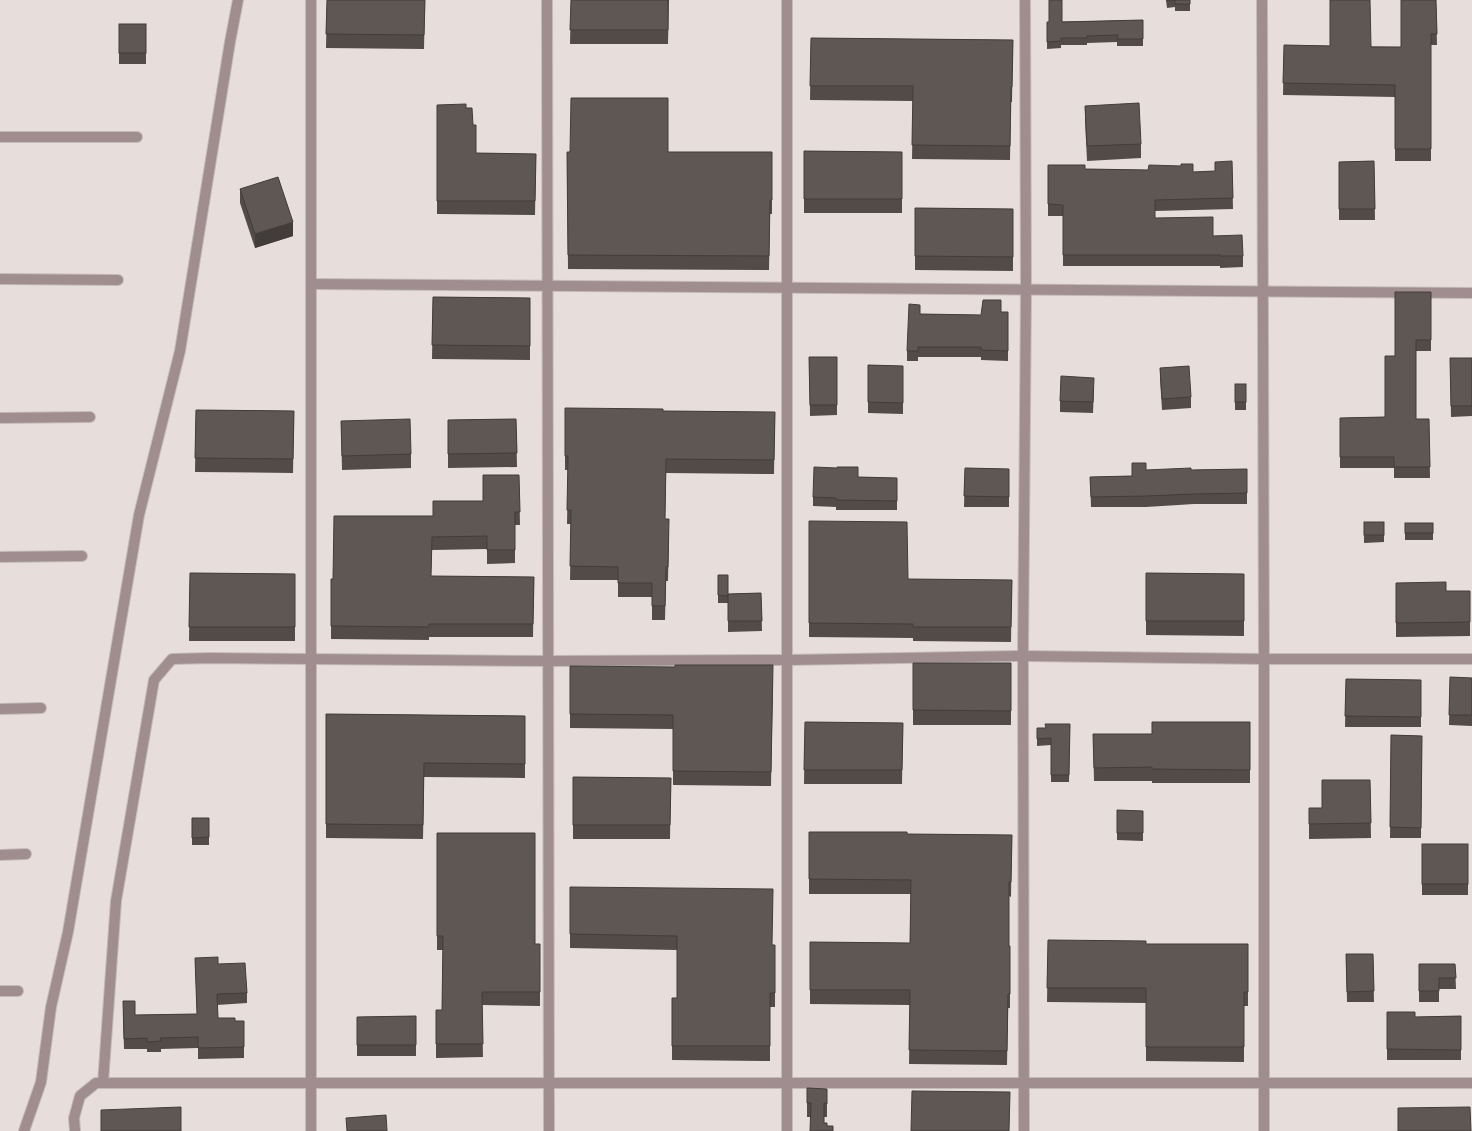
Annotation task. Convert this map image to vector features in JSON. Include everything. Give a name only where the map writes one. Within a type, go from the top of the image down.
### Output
[{"type":"street","points":[[24,1131],[41,1082],[51,1007],[68,932],[139,515],[180,351],[238,0]]},
{"type":"street","points":[[311,0],[311,1131]]},
{"type":"street","points":[[547,0],[549,286],[549,1131]]},
{"type":"street","points":[[786,0],[787,1131]]},
{"type":"street","points":[[1024,1131],[1023,656],[1026,290],[1025,0]]},
{"type":"street","points":[[1262,0],[1264,1131]]},
{"type":"street","points":[[0,137],[137,136]]},
{"type":"street","points":[[0,279],[118,280]]},
{"type":"street","points":[[311,284],[1472,293]]},
{"type":"street","points":[[0,418],[90,417]]},
{"type":"street","points":[[0,557],[82,556]]},
{"type":"street","points":[[103,1083],[116,901],[154,680],[172,659],[210,658],[549,661],[787,660],[1023,656],[1264,659],[1472,659]]},
{"type":"street","points":[[0,709],[41,708]]},
{"type":"street","points":[[0,855],[26,854]]},
{"type":"street","points":[[0,991],[18,991]]},
{"type":"street","points":[[75,1131],[74,1118],[80,1096],[96,1083],[1472,1083]]},
{"type":"building","points":[[327,0],[425,0],[424,35],[326,34]]},
{"type":"building","points":[[571,0],[668,0],[668,30],[570,30]]},
{"type":"building","points":[[1049,0],[1062,0],[1062,22],[1143,20],[1143,39],[1117,39],[1118,35],[1087,36],[1087,38],[1061,38],[1061,41],[1047,42]]},
{"type":"building","points":[[1175,0],[1190,0],[1190,4],[1175,4]]},
{"type":"building","points":[[1330,0],[1370,0],[1371,47],[1401,47],[1401,0],[1436,0],[1437,34],[1431,34],[1431,149],[1395,149],[1395,85],[1283,83],[1284,45],[1330,46]]},
{"type":"building","points":[[119,24],[146,24],[146,53],[119,53]]},
{"type":"building","points":[[811,38],[1013,40],[1010,146],[912,145],[913,86],[810,86]]},
{"type":"building","points":[[571,98],[668,98],[668,152],[772,152],[772,200],[770,200],[769,256],[568,255],[567,152],[570,152]]},
{"type":"building","points":[[1139,103],[1141,144],[1087,146],[1085,106]]},
{"type":"building","points":[[466,104],[466,108],[472,108],[473,125],[476,125],[476,153],[536,154],[535,201],[437,201],[437,105]]},
{"type":"building","points":[[804,151],[902,152],[902,199],[804,199]]},
{"type":"building","points":[[1232,161],[1233,198],[1155,200],[1155,218],[1213,217],[1213,236],[1242,235],[1243,256],[1063,255],[1063,205],[1048,204],[1048,165],[1085,165],[1085,169],[1148,170],[1149,165],[1181,166],[1181,164],[1193,164],[1193,172],[1215,171],[1215,162]]},
{"type":"building","points":[[1374,161],[1375,209],[1339,209],[1339,162]]},
{"type":"building","points":[[278,177],[293,222],[255,234],[240,189]]},
{"type":"building","points":[[915,208],[1013,209],[1013,257],[915,256]]},
{"type":"building","points":[[1395,292],[1431,292],[1431,340],[1416,340],[1416,419],[1429,419],[1430,467],[1394,467],[1394,457],[1340,457],[1340,418],[1385,417],[1385,356],[1395,356]]},
{"type":"building","points":[[433,297],[530,298],[530,346],[432,345]]},
{"type":"building","points":[[983,300],[1001,300],[1001,312],[1008,312],[1008,351],[981,350],[981,347],[918,347],[918,351],[907,351],[909,304],[920,305],[920,314],[981,315]]},
{"type":"building","points":[[809,357],[837,357],[837,405],[810,405]]},
{"type":"building","points":[[1450,358],[1472,358],[1472,406],[1451,406]]},
{"type":"building","points":[[868,365],[903,366],[903,403],[868,402]]},
{"type":"building","points":[[1189,366],[1191,397],[1162,399],[1160,368]]},
{"type":"building","points":[[1061,376],[1094,378],[1093,402],[1060,401]]},
{"type":"building","points":[[1235,384],[1246,384],[1246,402],[1235,402]]},
{"type":"building","points":[[565,408],[775,412],[774,460],[666,459],[665,519],[669,519],[668,567],[666,567],[665,606],[652,606],[652,583],[618,583],[618,567],[570,566],[571,510],[567,510],[568,456],[565,456]]},
{"type":"building","points":[[196,410],[294,411],[293,459],[195,458]]},
{"type":"building","points":[[410,419],[411,454],[342,456],[341,421]]},
{"type":"building","points":[[516,419],[517,453],[448,454],[448,420]]},
{"type":"building","points":[[1132,463],[1146,463],[1146,470],[1191,468],[1191,470],[1247,469],[1247,493],[1091,497],[1090,477],[1132,476]]},
{"type":"building","points":[[814,467],[858,467],[858,477],[897,478],[897,501],[836,500],[836,498],[813,497]]},
{"type":"building","points":[[965,468],[1009,469],[1009,497],[964,496]]},
{"type":"building","points":[[483,475],[519,475],[520,512],[515,512],[515,550],[487,550],[487,536],[432,537],[431,576],[534,577],[533,624],[429,624],[429,627],[331,626],[331,579],[333,579],[334,516],[433,516],[433,501],[483,501]]},
{"type":"building","points":[[809,521],[907,522],[908,579],[1012,580],[1011,627],[913,627],[913,624],[809,623]]},
{"type":"building","points":[[1364,522],[1384,522],[1384,535],[1364,535]]},
{"type":"building","points":[[1405,523],[1433,523],[1433,533],[1405,533]]},
{"type":"building","points":[[190,573],[295,574],[295,627],[189,627]]},
{"type":"building","points":[[1146,573],[1244,574],[1244,621],[1146,621]]},
{"type":"building","points":[[718,575],[728,575],[728,596],[718,595]]},
{"type":"building","points":[[1446,582],[1446,591],[1470,591],[1470,622],[1396,623],[1396,583]]},
{"type":"building","points":[[761,593],[762,621],[728,621],[728,594]]},
{"type":"building","points":[[913,663],[1011,663],[1011,711],[913,710]]},
{"type":"building","points":[[675,665],[773,665],[771,772],[673,771],[673,715],[570,714],[570,666],[675,667]]},
{"type":"building","points":[[1450,677],[1472,678],[1472,715],[1449,715]]},
{"type":"building","points":[[1346,679],[1421,680],[1421,717],[1345,716]]},
{"type":"building","points":[[326,714],[525,716],[525,764],[424,763],[423,825],[326,824]]},
{"type":"building","points":[[805,722],[903,723],[902,770],[804,770]]},
{"type":"building","points":[[1152,722],[1250,722],[1250,770],[1152,769],[1152,767],[1094,768],[1093,734],[1152,734]]},
{"type":"building","points":[[1045,724],[1070,724],[1069,775],[1051,775],[1051,738],[1037,739],[1037,728],[1046,728]]},
{"type":"building","points":[[1391,735],[1422,736],[1421,828],[1390,827]]},
{"type":"building","points":[[573,777],[671,778],[670,825],[573,825]]},
{"type":"building","points":[[1322,780],[1370,780],[1371,823],[1309,824],[1309,808],[1322,808]]},
{"type":"building","points":[[1117,810],[1143,811],[1143,833],[1117,833]]},
{"type":"building","points":[[192,818],[209,818],[209,837],[192,838]]},
{"type":"building","points":[[809,832],[907,832],[907,834],[1012,835],[1011,882],[1009,882],[1010,994],[1008,994],[1007,1051],[909,1050],[910,990],[810,990],[810,942],[910,943],[911,880],[809,879]]},
{"type":"building","points":[[437,833],[535,833],[535,944],[540,944],[540,992],[482,992],[483,1044],[436,1044],[436,1010],[442,1010],[443,936],[437,936]]},
{"type":"building","points":[[1422,844],[1468,844],[1468,884],[1422,884]]},
{"type":"building","points":[[570,887],[773,889],[772,945],[775,945],[775,993],[770,993],[770,1046],[672,1046],[672,998],[677,998],[677,936],[570,934]]},
{"type":"building","points":[[1048,940],[1146,941],[1146,944],[1248,944],[1248,992],[1244,992],[1244,1047],[1146,1047],[1146,988],[1047,988]]},
{"type":"building","points":[[1346,954],[1373,954],[1374,991],[1347,992]]},
{"type":"building","points":[[218,957],[218,964],[245,963],[247,993],[217,994],[218,1018],[235,1018],[235,1021],[244,1021],[244,1047],[198,1048],[198,1037],[160,1038],[161,1041],[147,1042],[147,1038],[124,1039],[123,1001],[135,1001],[135,1015],[197,1014],[195,958]]},
{"type":"building","points":[[1419,964],[1455,964],[1456,978],[1439,978],[1439,991],[1419,991]]},
{"type":"building","points":[[1387,1012],[1415,1012],[1415,1017],[1461,1016],[1461,1050],[1387,1049]]},
{"type":"building","points":[[416,1016],[416,1045],[357,1045],[357,1017]]},
{"type":"building","points":[[807,1088],[827,1089],[827,1104],[824,1103],[824,1123],[827,1123],[827,1126],[833,1126],[833,1131],[810,1131],[811,1103],[807,1103]]},
{"type":"building","points":[[912,1091],[1010,1092],[1009,1131],[911,1131]]},
{"type":"building","points":[[181,1107],[181,1131],[101,1131],[101,1110]]},
{"type":"building","points":[[1470,1107],[1471,1131],[1398,1131],[1398,1108]]},
{"type":"building","points":[[386,1115],[387,1131],[347,1131],[346,1118]]}]
